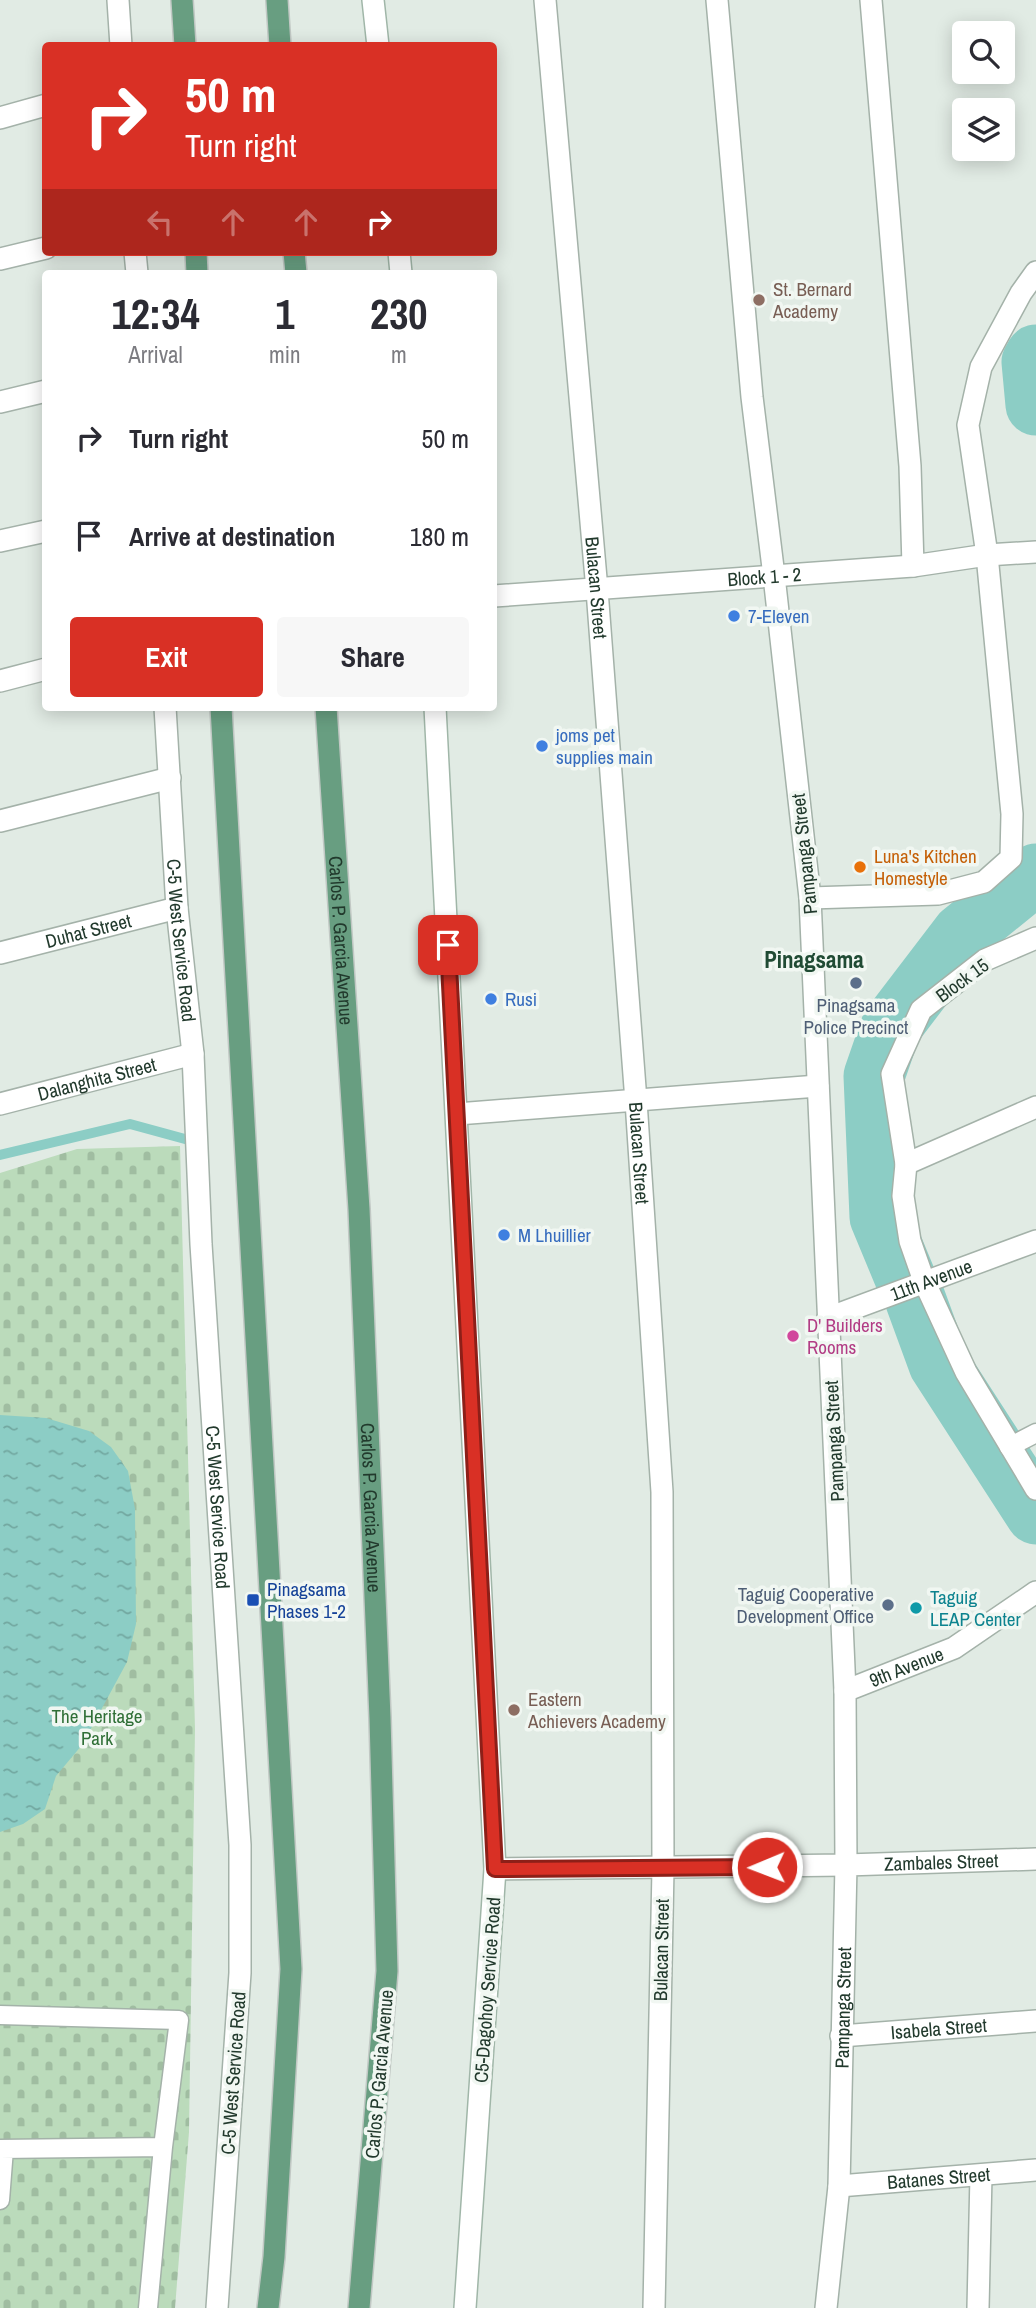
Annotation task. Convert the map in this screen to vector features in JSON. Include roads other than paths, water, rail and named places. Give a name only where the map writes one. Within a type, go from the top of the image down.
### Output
[{"type":"main road","points":[[182,0],[185,42]]},
{"type":"main road","points":[[277,0],[280,42]]},
{"type":"main road","points":[[221,711],[291,1969],[274,2257],[268,2308]]},
{"type":"main road","name":"Carlos P. Garcia Avenue","points":[[326,711],[358,1183],[380,1718],[387,1971],[359,2308]]},
{"type":"street","points":[[118,0],[121,42]]},
{"type":"street","points":[[373,0],[378,42]]},
{"type":"street","name":"Bulacan Street","points":[[545,0],[597,590],[636,1101],[662,1492],[663,1869],[654,2308]]},
{"type":"street","name":"Pampanga Street","points":[[717,0],[752,397],[810,898],[845,1691],[846,1865],[839,2186],[826,2308]]},
{"type":"street","points":[[871,0],[909,466],[913,566]]},
{"type":"street","points":[[0,118],[42,106]]},
{"type":"street","points":[[0,260],[42,249]]},
{"type":"street","points":[[810,898],[938,894],[984,882],[1011,858],[1012,814],[987,555],[968,425],[981,367],[1021,293],[1036,272]]},
{"type":"street","points":[[0,402],[42,392]]},
{"type":"street","points":[[0,541],[42,532]]},
{"type":"street","name":"Block 1 - 2","points":[[497,596],[913,566],[987,555],[1036,552]]},
{"type":"street","points":[[0,681],[42,670]]},
{"type":"street","name":"C-5 West Service Road","points":[[165,711],[177,908],[192,1054],[201,1244],[240,1845],[240,1973],[217,2308]]},
{"type":"street","name":"C5-Dagohoy Service Road","points":[[435,711],[495,1869],[465,2308]]},
{"type":"street","points":[[0,821],[170,778]]},
{"type":"street","name":"Duhat Street","points":[[0,953],[177,908]]},
{"type":"street","name":"Block 15","points":[[1036,938],[985,960],[921,1010],[892,1074],[906,1164],[903,1196],[911,1241],[923,1281],[966,1372],[1036,1489]]},
{"type":"street","name":"Dalanghita Street","points":[[0,1104],[192,1054]]},
{"type":"street","points":[[457,1114],[818,1086]]},
{"type":"street","points":[[906,1164],[1036,1107]]},
{"type":"street","name":"11th Avenue","points":[[828,1318],[1036,1241]]},
{"type":"street","name":"9th Avenue","points":[[845,1691],[954,1648],[1036,1592]]},
{"type":"street","name":"Zambales Street","points":[[495,1869],[663,1869],[1036,1859]]},
{"type":"street","name":"Isabela Street","points":[[841,2036],[1036,2021]]},
{"type":"street","name":"Batanes Street","points":[[839,2186],[1036,2171]]},
{"type":"street","points":[[978,2308],[981,2175]]},
{"type":"lane","points":[[1009,1447],[1036,1433]]},
{"type":"lane","points":[[0,2015],[179,2020],[163,2147],[148,2308]]},
{"type":"lane","points":[[0,2200],[2,2149],[163,2147]]},
{"type":"water","points":[[0,1415],[46,1418],[89,1431],[111,1447],[128,1471],[135,1509],[136,1624],[127,1662],[82,1745],[56,1776],[45,1809],[23,1824],[0,1832]]},
{"type":"waterway","points":[[1036,355],[1032,362],[1036,405]]},
{"type":"waterway","points":[[909,1287],[880,1217],[874,1076],[891,1027],[962,934],[1036,874]]},
{"type":"waterway","points":[[0,1155],[130,1124],[196,1142]]},
{"type":"waterway","points":[[913,1293],[939,1364],[1036,1514]]},
{"type":"place","name":"St. Bernard Academy","points":[[759,300]]},
{"type":"place","name":"7-Eleven","points":[[734,616]]},
{"type":"place","name":"joms pet supplies main","points":[[542,746]]},
{"type":"place","name":"Luna's Kitchen Homestyle","points":[[860,867]]},
{"type":"place","name":"Pinagsama Police Precinct","points":[[856,983]]},
{"type":"place","name":"Rusi","points":[[491,999]]},
{"type":"place","name":"M Lhuillier","points":[[504,1235]]},
{"type":"place","name":"D' Builders Rooms","points":[[793,1336]]},
{"type":"place","name":"Pinagsama Phases 1-2","points":[[253,1600]]},
{"type":"place","name":"Taguig Cooperative Development Office","points":[[888,1605]]},
{"type":"place","name":"Taguig LEAP Center","points":[[916,1608]]},
{"type":"place","name":"Eastern Achievers Academy","points":[[514,1710]]},
{"type":"district","name":"Pinagsama","points":[[814,959]]},
{"type":"park label","name":"The Heritage Park","points":[[97,1727]]}]
